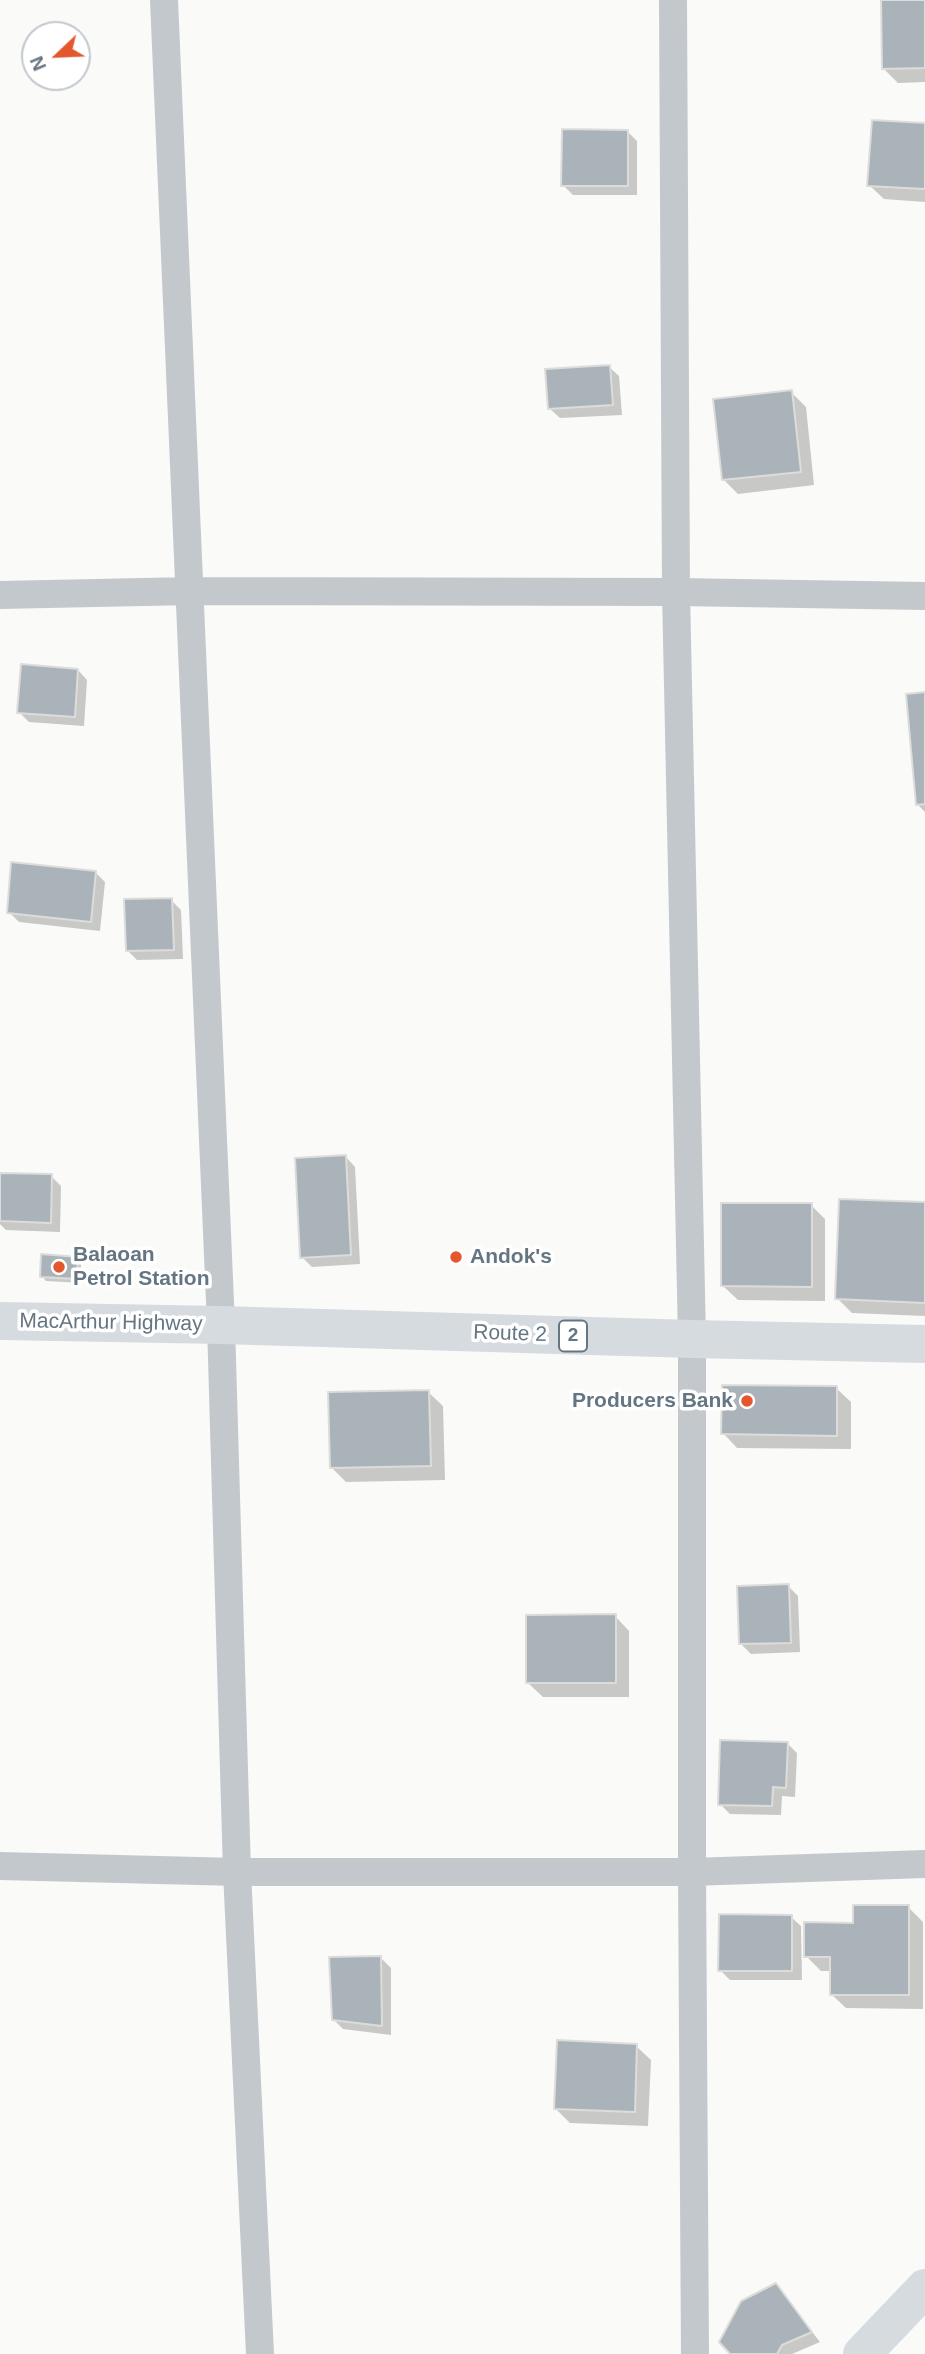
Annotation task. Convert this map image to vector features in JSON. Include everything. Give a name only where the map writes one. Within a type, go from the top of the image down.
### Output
[{"type":"main road","name":"MacArthur Highway","points":[[0,1321],[221,1325]]},
{"type":"main road","name":"Route 2","points":[[221,1325],[925,1344]]},
{"type":"main road","points":[[862,2354],[925,2288]]},
{"type":"street","points":[[164,0],[221,1325],[237,1872],[260,2354]]},
{"type":"street","points":[[673,0],[676,592],[692,1339],[691,1872],[695,2354]]},
{"type":"street","points":[[0,595],[191,591],[676,592],[925,596]]},
{"type":"street","points":[[0,1866],[237,1872],[691,1872],[925,1864]]},
{"type":"building","points":[[881,0],[925,0],[925,68],[882,69]]},
{"type":"building","points":[[872,120],[925,123],[925,189],[867,186]]},
{"type":"building","points":[[562,129],[628,130],[628,186],[561,186]]},
{"type":"building","points":[[610,365],[613,405],[548,409],[545,369]]},
{"type":"building","points":[[792,390],[801,472],[722,480],[713,399]]},
{"type":"building","points":[[21,664],[78,669],[75,717],[17,713]]},
{"type":"building","points":[[925,692],[925,804],[916,805],[906,694]]},
{"type":"building","points":[[11,862],[96,871],[91,922],[7,913]]},
{"type":"building","points":[[172,898],[174,950],[126,951],[124,899]]},
{"type":"building","points":[[346,1155],[351,1255],[300,1258],[295,1158]]},
{"type":"building","points":[[0,1173],[52,1174],[51,1223],[0,1221]]},
{"type":"building","points":[[839,1199],[925,1202],[925,1303],[835,1299]]},
{"type":"building","points":[[721,1203],[812,1203],[812,1287],[721,1286]]},
{"type":"building","name":"Balaoan Petrol Station","points":[[41,1254],[78,1257],[77,1279],[40,1277]]},
{"type":"building","points":[[722,1385],[837,1386],[837,1436],[721,1434]]},
{"type":"building","points":[[429,1390],[431,1466],[330,1468],[328,1392]]},
{"type":"building","points":[[789,1584],[791,1643],[739,1644],[737,1586]]},
{"type":"building","points":[[616,1614],[616,1683],[526,1683],[526,1615]]},
{"type":"building","points":[[720,1740],[788,1742],[786,1788],[773,1787],[772,1806],[718,1805]]},
{"type":"building","points":[[853,1905],[909,1905],[909,1995],[830,1995],[830,1957],[804,1957],[804,1922],[853,1923]]},
{"type":"building","points":[[719,1914],[792,1915],[792,1971],[718,1971]]},
{"type":"building","points":[[381,1956],[382,2026],[332,2020],[329,1957]]},
{"type":"building","points":[[557,2040],[637,2044],[635,2112],[554,2109]]},
{"type":"building","points":[[776,2283],[812,2332],[782,2345],[777,2354],[730,2354],[719,2342],[741,2301]]},
{"type":"place","name":"Andok's","points":[[456,1257]]},
{"type":"place","name":"Balaoan Petrol Station","points":[[59,1267]]},
{"type":"place","name":"Producers Bank","points":[[747,1401]]}]
